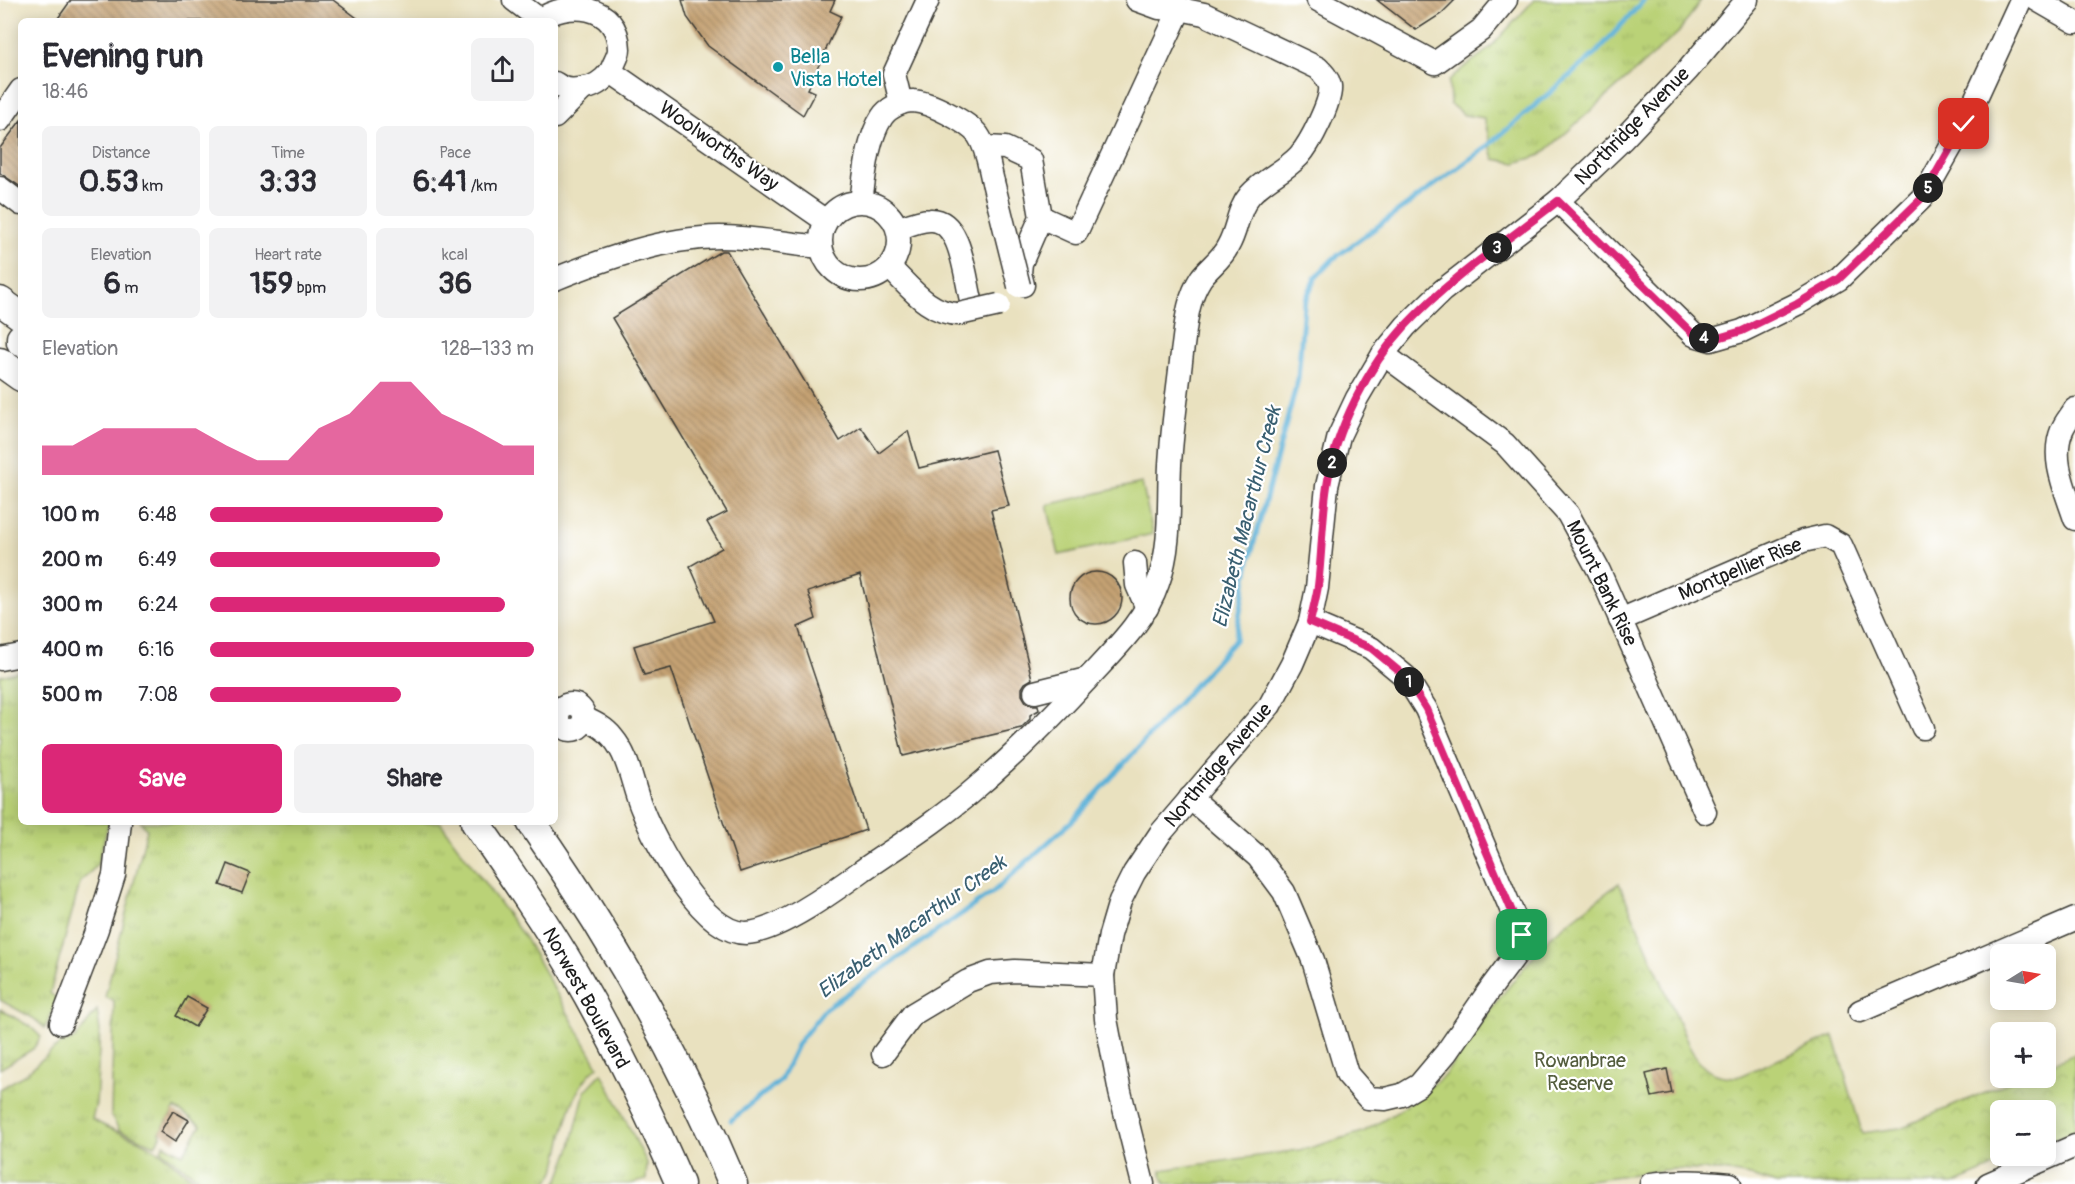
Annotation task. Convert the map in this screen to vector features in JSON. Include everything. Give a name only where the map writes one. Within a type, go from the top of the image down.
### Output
[{"type":"main road","points":[[0,301],[18,314]]},
{"type":"main road","points":[[0,362],[18,375]]},
{"type":"main road","name":"Norwest Boulevard","points":[[477,825],[529,898],[576,976],[662,1142],[680,1184]]},
{"type":"main road","points":[[533,825],[570,878],[615,951],[700,1110],[731,1180]]},
{"type":"street","points":[[514,0],[536,18]]},
{"type":"street","points":[[901,103],[894,74],[928,0]]},
{"type":"street","points":[[558,718],[566,704],[575,704],[582,709],[584,718],[606,730],[622,752],[645,817],[680,881],[716,923],[723,928],[745,933],[770,927],[824,898],[975,789],[1043,725],[1133,628],[1147,608],[1158,585],[1166,558],[1170,465],[1188,308],[1203,276],[1231,243],[1241,208],[1250,194],[1300,155],[1308,144],[1329,98],[1330,87],[1326,77],[1318,68],[1204,14],[1159,8],[1137,0]]},
{"type":"street","points":[[1318,0],[1435,63],[1481,30],[1506,0]]},
{"type":"street","name":"Northridge Avenue","points":[[1143,1184],[1120,1092],[1106,1019],[1103,975],[1110,935],[1120,901],[1134,873],[1160,834],[1270,705],[1292,664],[1310,622],[1317,588],[1327,486],[1339,436],[1357,398],[1383,354],[1406,326],[1442,291],[1558,201],[1623,139],[1680,78],[1747,0]]},
{"type":"street","points":[[1558,201],[1694,335],[1711,340],[1742,331],[1797,304],[1839,279],[1922,198],[1964,124],[2021,0]]},
{"type":"street","points":[[2037,0],[2075,22]]},
{"type":"street","points":[[541,18],[559,4],[574,1],[591,2],[604,12],[616,29],[619,51],[611,72],[596,85],[575,90],[564,90],[558,85]]},
{"type":"street","points":[[1041,217],[1076,233],[1179,9]]},
{"type":"street","name":"Woolworths Way","points":[[611,72],[826,221]]},
{"type":"street","points":[[558,114],[584,88]]},
{"type":"street","points":[[0,120],[18,94]]},
{"type":"street","points":[[861,201],[873,136],[882,117],[892,108],[912,101],[922,103],[967,123],[985,147],[1021,285],[1021,263],[1041,217],[1031,160],[1005,148],[985,147]]},
{"type":"street","points":[[0,188],[18,202]]},
{"type":"street","points":[[861,201],[884,210],[898,229],[900,241],[890,268],[870,280],[857,281],[844,278],[833,270],[825,260],[821,247],[822,229],[826,221],[841,207],[850,203],[861,201]]},
{"type":"street","points":[[898,229],[930,219],[949,226],[955,236],[965,307]]},
{"type":"street","points":[[558,278],[595,263],[651,246],[698,239],[740,238],[821,247]]},
{"type":"street","points":[[890,268],[934,309],[946,314],[965,307],[999,304]]},
{"type":"street","name":"Mount Bank Rise","points":[[1383,354],[1505,444],[1568,514],[1599,572],[1705,812]]},
{"type":"street","points":[[2075,409],[2062,430],[2057,453],[2060,472],[2075,519]]},
{"type":"street","name":"Montpellier Rise","points":[[1620,620],[1803,541],[1825,536],[1841,545],[1923,728]]},
{"type":"street","points":[[1134,563],[1137,585],[1147,608]]},
{"type":"street","points":[[1190,798],[1258,857],[1284,892],[1314,960],[1347,1074],[1368,1098],[1384,1099],[1402,1095],[1419,1085],[1446,1053],[1520,949],[1522,935],[1426,709],[1406,677],[1371,648],[1310,622]]},
{"type":"street","points":[[0,658],[18,655]]},
{"type":"street","points":[[1035,692],[1087,679]]},
{"type":"street","points":[[61,1023],[97,929],[114,875],[120,825]]},
{"type":"street","points":[[1860,1011],[2075,919]]},
{"type":"street","points":[[883,1054],[914,1014],[968,981],[990,973],[1015,971],[1103,975]]},
{"type":"street","points":[[1988,1184],[2075,1146]]},
{"type":"street","points":[[1651,1184],[1700,1180],[1730,1184]]},
{"type":"green space","points":[[1534,0],[1701,0],[1679,32],[1541,155],[1516,163],[1494,159],[1484,118],[1464,115],[1450,104],[1449,81],[1489,49]]},
{"type":"green space","points":[[1142,483],[1153,534],[1059,555],[1047,505]]},
{"type":"green space","points":[[18,672],[18,825],[108,825],[97,865],[80,883],[50,993],[58,1000],[45,1028],[33,1018],[0,1000],[0,676]]},
{"type":"green space","points":[[143,825],[442,825],[525,938],[598,1066],[580,1087],[574,1100],[555,1171],[546,1184],[213,1184],[199,1179],[161,1150],[164,1144],[183,1154],[201,1125],[175,1108],[155,1145],[119,1130],[111,1115],[114,1001],[105,997],[147,830]]},
{"type":"green space","name":"Rowanbrae Reserve","points":[[1619,883],[1689,1046],[1698,1061],[1714,1073],[1737,1077],[1834,1036],[1862,1133],[1900,1128],[1995,1088],[2056,1088],[2056,1062],[2075,1054],[2075,1131],[2056,1140],[2056,1100],[1990,1100],[1990,1166],[1996,1166],[1954,1184],[1776,1184],[1723,1171],[1672,1169],[1559,1184],[1165,1184],[1161,1170],[1306,1149],[1363,1132],[1399,1111],[1444,1076],[1491,1009],[1541,946]]},
{"type":"green space","points":[[0,1009],[31,1027],[41,1037],[33,1049],[0,1069]]},
{"type":"green space","points":[[97,1010],[100,1031],[96,1104],[92,1119],[161,1153],[191,1177],[205,1184],[0,1184],[0,1089],[24,1075],[61,1043],[75,1039]]},
{"type":"green space","points":[[602,1073],[647,1163],[646,1180],[630,1184],[555,1184],[570,1150],[585,1091]]},
{"type":"building","points":[[71,0],[333,0],[357,18],[58,18]]},
{"type":"building","name":"Bella Vista Hotel","points":[[682,0],[835,0],[830,11],[841,16],[808,89],[815,92],[803,115],[708,46],[687,17]]},
{"type":"building","points":[[1377,0],[1455,0],[1441,14],[1416,30]]},
{"type":"building","points":[[18,124],[18,185],[0,173],[0,148]]},
{"type":"building","points":[[721,251],[727,251],[840,441],[861,427],[879,453],[908,431],[919,468],[994,450],[1009,506],[991,510],[1032,679],[1025,683],[1022,695],[1026,702],[1038,705],[1039,710],[1030,715],[1030,719],[1021,728],[903,756],[860,575],[808,592],[816,619],[798,627],[866,830],[740,872],[671,668],[644,675],[634,646],[714,621],[690,566],[722,548],[707,522],[727,512],[612,318]]},
{"type":"building","points":[[1091,572],[1101,572],[1110,576],[1118,584],[1122,598],[1118,612],[1110,620],[1101,624],[1091,624],[1082,620],[1074,612],[1070,603],[1070,593],[1074,584],[1082,576]]},
{"type":"building","points":[[228,864],[250,873],[242,893],[220,885]]},
{"type":"building","points":[[187,997],[207,1008],[195,1027],[176,1016]]},
{"type":"building","points":[[1667,1069],[1672,1093],[1652,1097],[1646,1074]]},
{"type":"building","points":[[173,1111],[189,1120],[175,1142],[160,1132]]},
{"type":"waterway","name":"Elizabeth Macarthur Creek","points":[[731,1120],[780,1081],[798,1043],[825,1009],[993,892],[1074,819],[1235,640],[1249,561],[1298,379],[1304,304],[1315,278],[1333,259],[1484,149],[1595,54],[1644,0]]},
{"type":"place","name":"Bella Vista Hotel","points":[[778,67]]},
{"type":"route","points":[[1522,935],[1426,709],[1406,677],[1371,648],[1310,622],[1317,588],[1327,486],[1339,436],[1357,398],[1383,354],[1406,326],[1442,291],[1558,201],[1694,335],[1711,340],[1742,331],[1797,304],[1839,279],[1868,254],[1922,198],[1964,124]]}]
